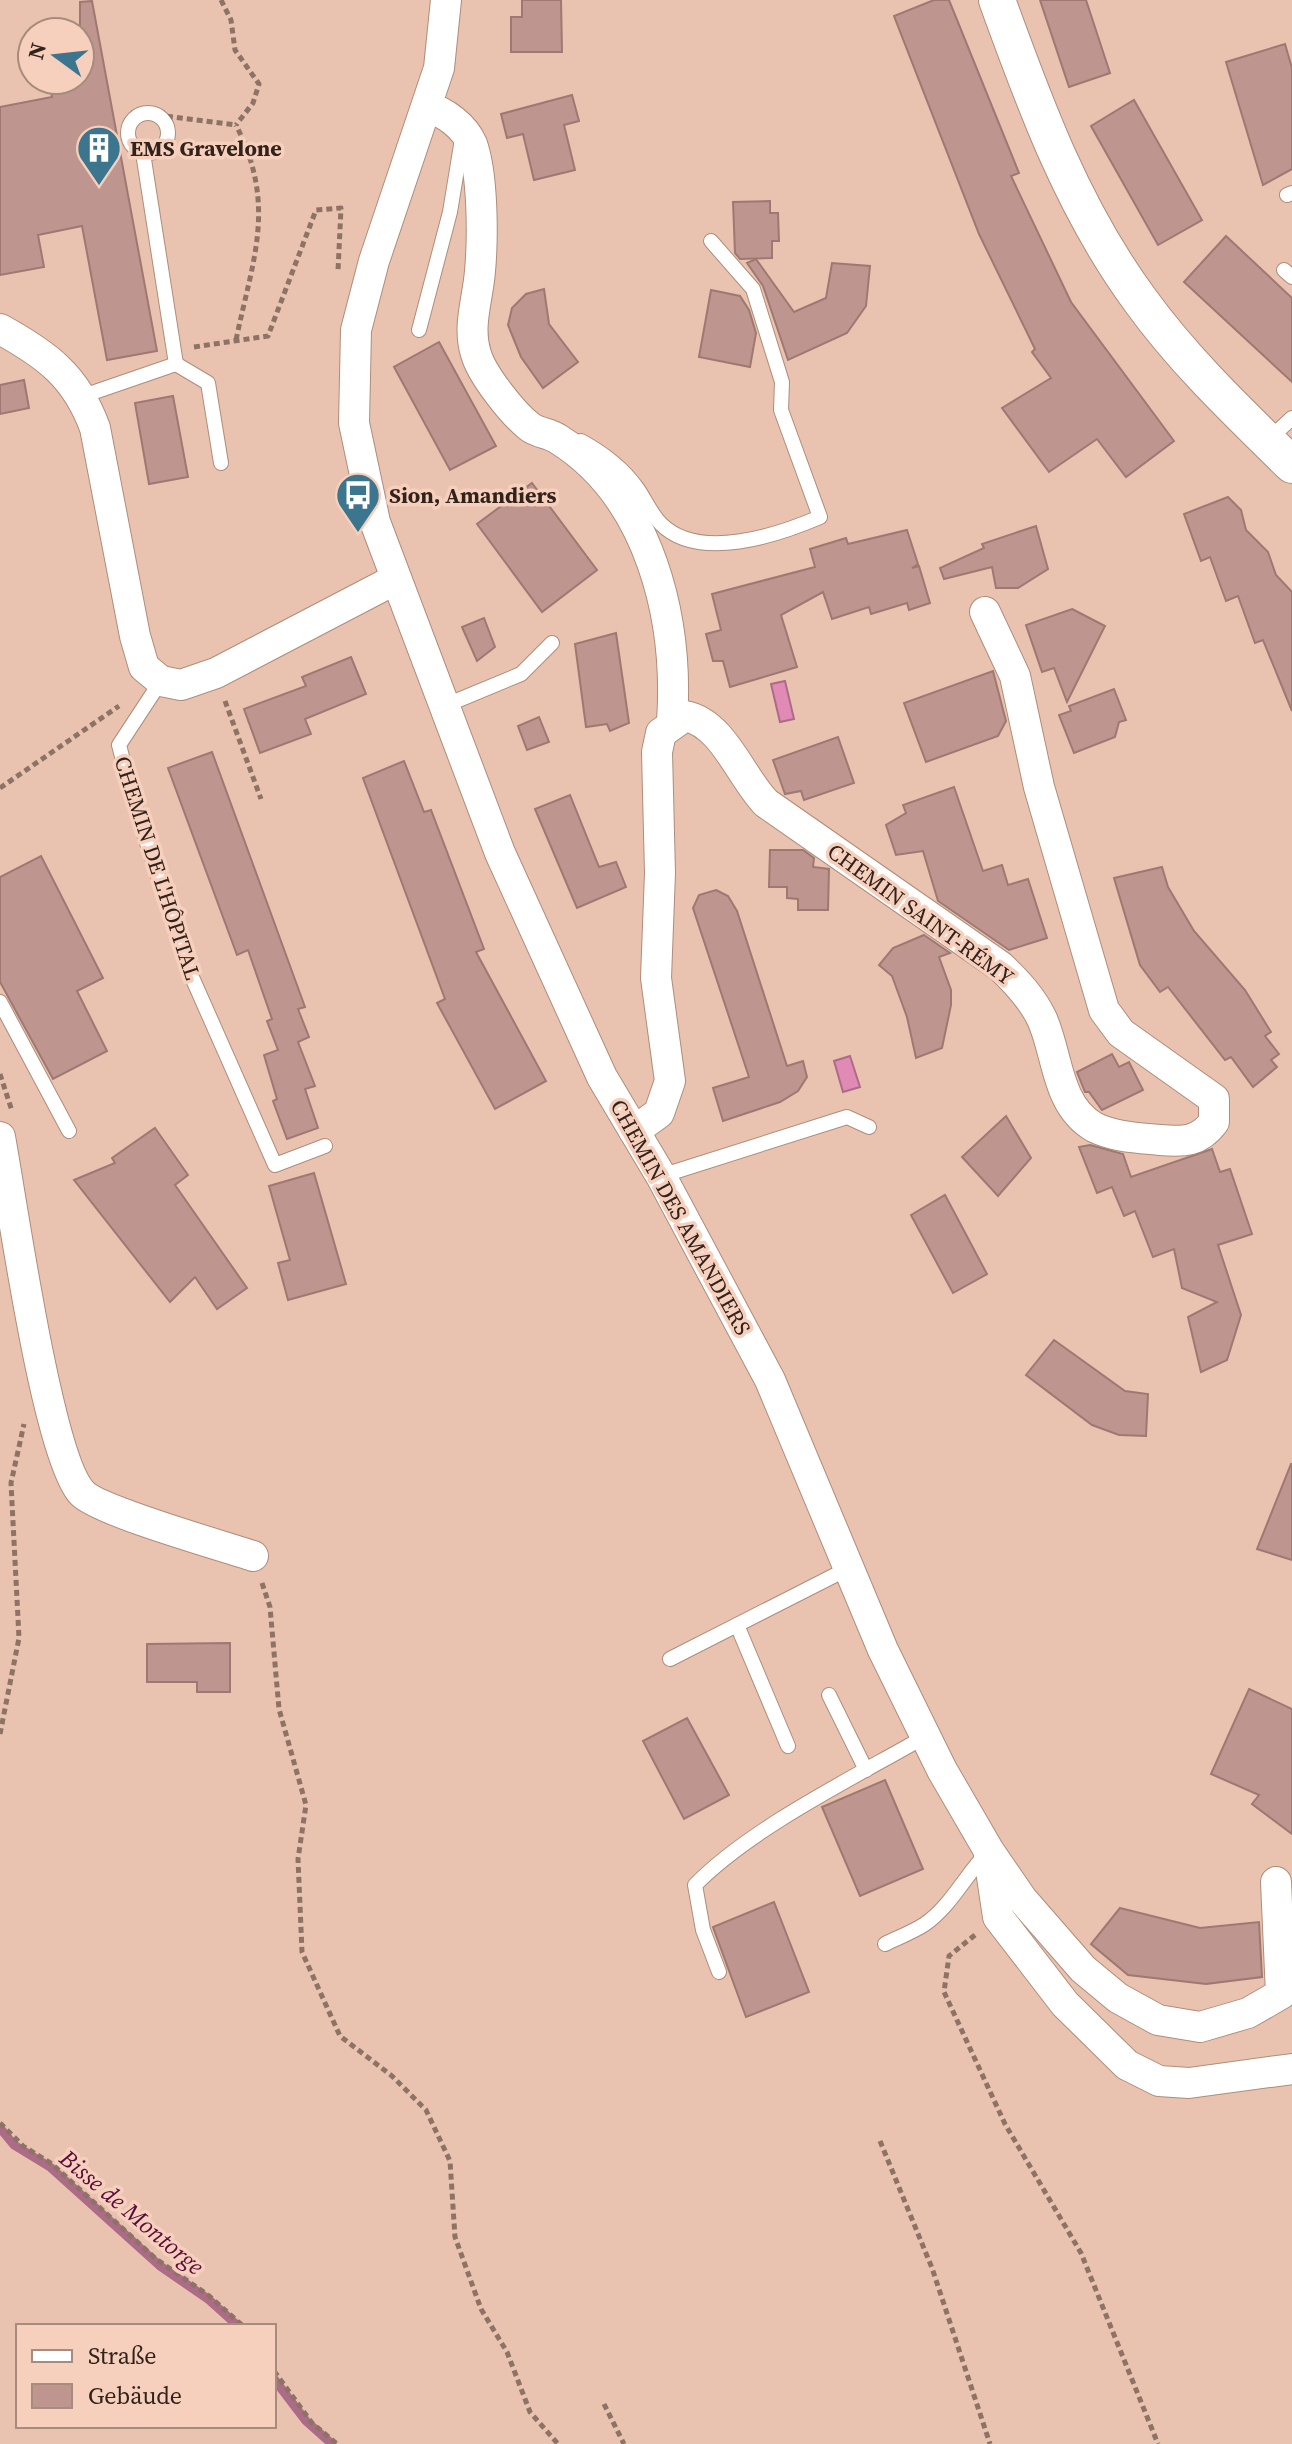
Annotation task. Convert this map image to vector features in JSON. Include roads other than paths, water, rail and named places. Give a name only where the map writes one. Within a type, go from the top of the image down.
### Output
[{"type":"street","name":"CHEMIN DES AMANDIERS","points":[[446,0],[439,68],[374,261],[356,330],[354,423],[361,468],[396,579],[500,853],[602,1077],[661,1176],[770,1380],[883,1650],[942,1770],[989,1851],[1022,1899],[1083,1969],[1106,1988],[1158,2020],[1200,2027],[1248,2013],[1281,1994],[1276,1882]]},
{"type":"street","points":[[997,0],[1056,155],[1103,246],[1140,301],[1207,382],[1284,441]]},
{"type":"street","points":[[427,107],[446,112],[471,143],[482,214],[480,273],[471,316],[476,354],[492,384],[530,427],[558,438],[613,486],[647,550],[668,616],[675,681],[672,722],[661,733],[657,752],[660,873],[656,978],[670,1081],[659,1113],[634,1131]]},
{"type":"street","points":[[0,329],[24,342],[68,377],[83,396],[95,428],[135,636],[144,667],[161,681],[181,685],[216,673],[396,579]]},
{"type":"street","name":"CHEMIN SAINT-RÉMY","points":[[672,722],[685,716],[698,718],[724,742],[747,784],[766,803],[1017,982],[1041,1016],[1067,1097],[1088,1122],[1106,1132],[1149,1139],[1188,1141],[1200,1137],[1214,1122],[1214,1099],[1121,1033],[1104,1010],[1039,787],[1015,676],[985,612]]},
{"type":"street","points":[[7,1128],[59,1445],[82,1493],[124,1513],[253,1556]]},
{"type":"street","points":[[989,1851],[998,1917],[1065,2004],[1127,2065],[1159,2081],[1189,2083],[1292,2069]]},
{"type":"lane","points":[[143,153],[161,148],[168,137],[166,124],[157,115],[138,116],[129,126],[132,145],[143,153],[174,357],[208,383],[221,463]]},
{"type":"lane","points":[[419,330],[450,212],[463,133]]},
{"type":"lane","points":[[558,438],[573,436],[607,455],[635,485],[662,524],[691,541],[719,542],[790,530],[820,517],[781,410],[782,382],[753,289],[711,241]]},
{"type":"lane","points":[[83,396],[174,357]]},
{"type":"lane","points":[[444,706],[521,674],[552,643]]},
{"type":"lane","name":"CHEMIN DE L'HÔPITAL","points":[[161,681],[119,745],[136,810],[191,975],[275,1165],[325,1146]]},
{"type":"lane","points":[[0,1002],[69,1131]]},
{"type":"lane","points":[[661,1176],[847,1117],[869,1127]]},
{"type":"lane","points":[[670,1659],[849,1568]]},
{"type":"lane","points":[[737,1625],[788,1746]]},
{"type":"lane","points":[[829,1695],[866,1770]]},
{"type":"lane","points":[[719,1972],[703,1930],[695,1885],[718,1862],[927,1736]]},
{"type":"lane","points":[[885,1944],[925,1923],[948,1902],[965,1876],[989,1851]]},
{"type":"waterway","name":"Bisse de Montorge","points":[[0,2128],[14,2145],[50,2167],[160,2266],[208,2299],[236,2324]]},
{"type":"waterway","name":"Bisse de Montorge","points":[[276,2382],[306,2421],[332,2444]]},
{"type":"place","name":"EMS Gravelone","points":[[99,187]]},
{"type":"place","name":"Sion, Amandiers","points":[[358,534]]}]
